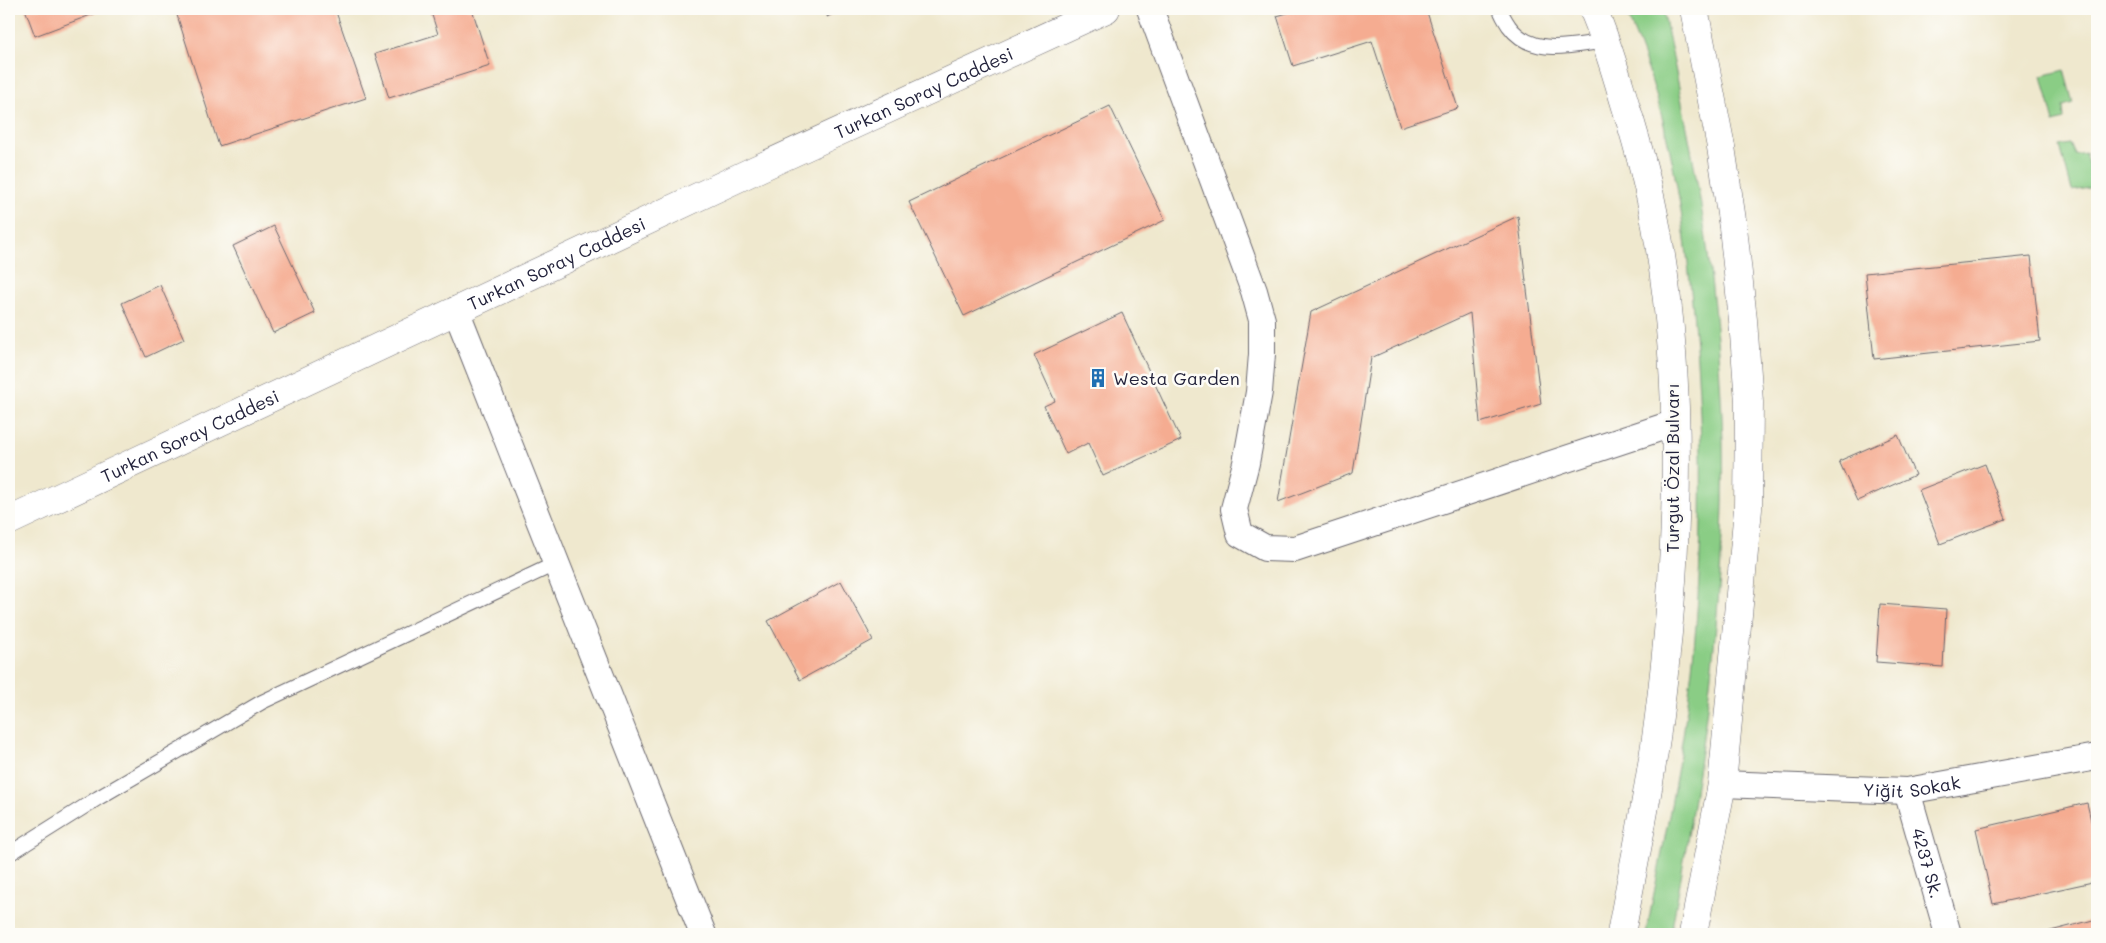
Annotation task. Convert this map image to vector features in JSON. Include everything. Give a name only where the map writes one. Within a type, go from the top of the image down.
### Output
[{"type":"main road","name":"Turkan Soray Caddesi","points":[[9,521],[456,310],[1106,9]]},
{"type":"main road","name":"Turgut Özal Bulvarı","points":[[1593,9],[1606,40],[1640,153],[1656,225],[1667,294],[1675,423],[1675,516],[1666,660],[1648,789],[1621,934]]},
{"type":"main road","points":[[1693,934],[1722,784],[1748,509],[1749,402],[1733,227],[1721,148],[1694,9]]},
{"type":"street","points":[[1150,9],[1254,291],[1262,320],[1259,392],[1246,462],[1234,510],[1240,534],[1265,548],[1295,549],[1675,423]]},
{"type":"street","points":[[456,310],[704,934]]},
{"type":"street","name":"Yiğit Sokak","points":[[1722,784],[1908,791],[2097,757]]},
{"type":"street","name":"4237 Sk.","points":[[1908,791],[1948,934]]},
{"type":"lane","points":[[1500,9],[1501,14],[1517,36],[1536,46],[1558,47],[1606,40]]},
{"type":"lane","points":[[9,854],[98,798],[262,702],[556,563]]},
{"type":"green space","points":[[1624,9],[1663,9],[1701,203],[1714,305],[1722,406],[1723,502],[1721,565],[1716,627],[1692,812],[1671,934],[1646,934],[1678,769],[1692,669],[1700,568],[1700,416],[1688,264],[1673,166],[1658,102],[1637,39]]},
{"type":"green space","points":[[2064,70],[2073,103],[2063,106],[2064,119],[2054,122],[2042,76]]},
{"type":"green space","points":[[2070,144],[2075,155],[2085,153],[2094,187],[2072,191],[2060,146]]},
{"type":"building","points":[[25,9],[95,9],[96,13],[35,36]]},
{"type":"building","points":[[183,9],[335,9],[366,98],[219,146],[176,12]]},
{"type":"building","points":[[430,9],[472,9],[490,66],[389,98],[375,54],[438,34]]},
{"type":"building","points":[[829,9],[843,9],[827,17]]},
{"type":"building","points":[[1301,9],[1426,9],[1458,108],[1400,127],[1372,41],[1293,66],[1277,16]]},
{"type":"building","points":[[1110,106],[1165,220],[964,316],[909,202]]},
{"type":"building","points":[[1518,216],[1541,404],[1480,423],[1470,313],[1371,358],[1353,473],[1278,502],[1311,312]]},
{"type":"building","points":[[274,226],[315,313],[273,333],[233,246]]},
{"type":"building","points":[[2031,256],[2040,341],[1874,359],[1865,273]]},
{"type":"building","points":[[160,285],[184,339],[146,357],[122,303]]},
{"type":"building","name":"Westa Garden","points":[[1122,313],[1181,440],[1103,476],[1088,443],[1066,454],[1044,406],[1055,401],[1034,355]]},
{"type":"building","points":[[1898,435],[1915,475],[1857,501],[1839,461]]},
{"type":"building","points":[[1985,464],[2006,519],[1940,544],[1919,490]]},
{"type":"building","points":[[841,581],[873,640],[800,680],[768,621]]},
{"type":"building","points":[[1880,604],[1946,609],[1943,667],[1876,662]]},
{"type":"building","points":[[2087,803],[2097,847],[2097,881],[1993,904],[1976,829]]},
{"type":"building","points":[[2097,919],[2097,934],[2039,934]]},
{"type":"place","name":"Westa Garden","points":[[1098,378]]}]
